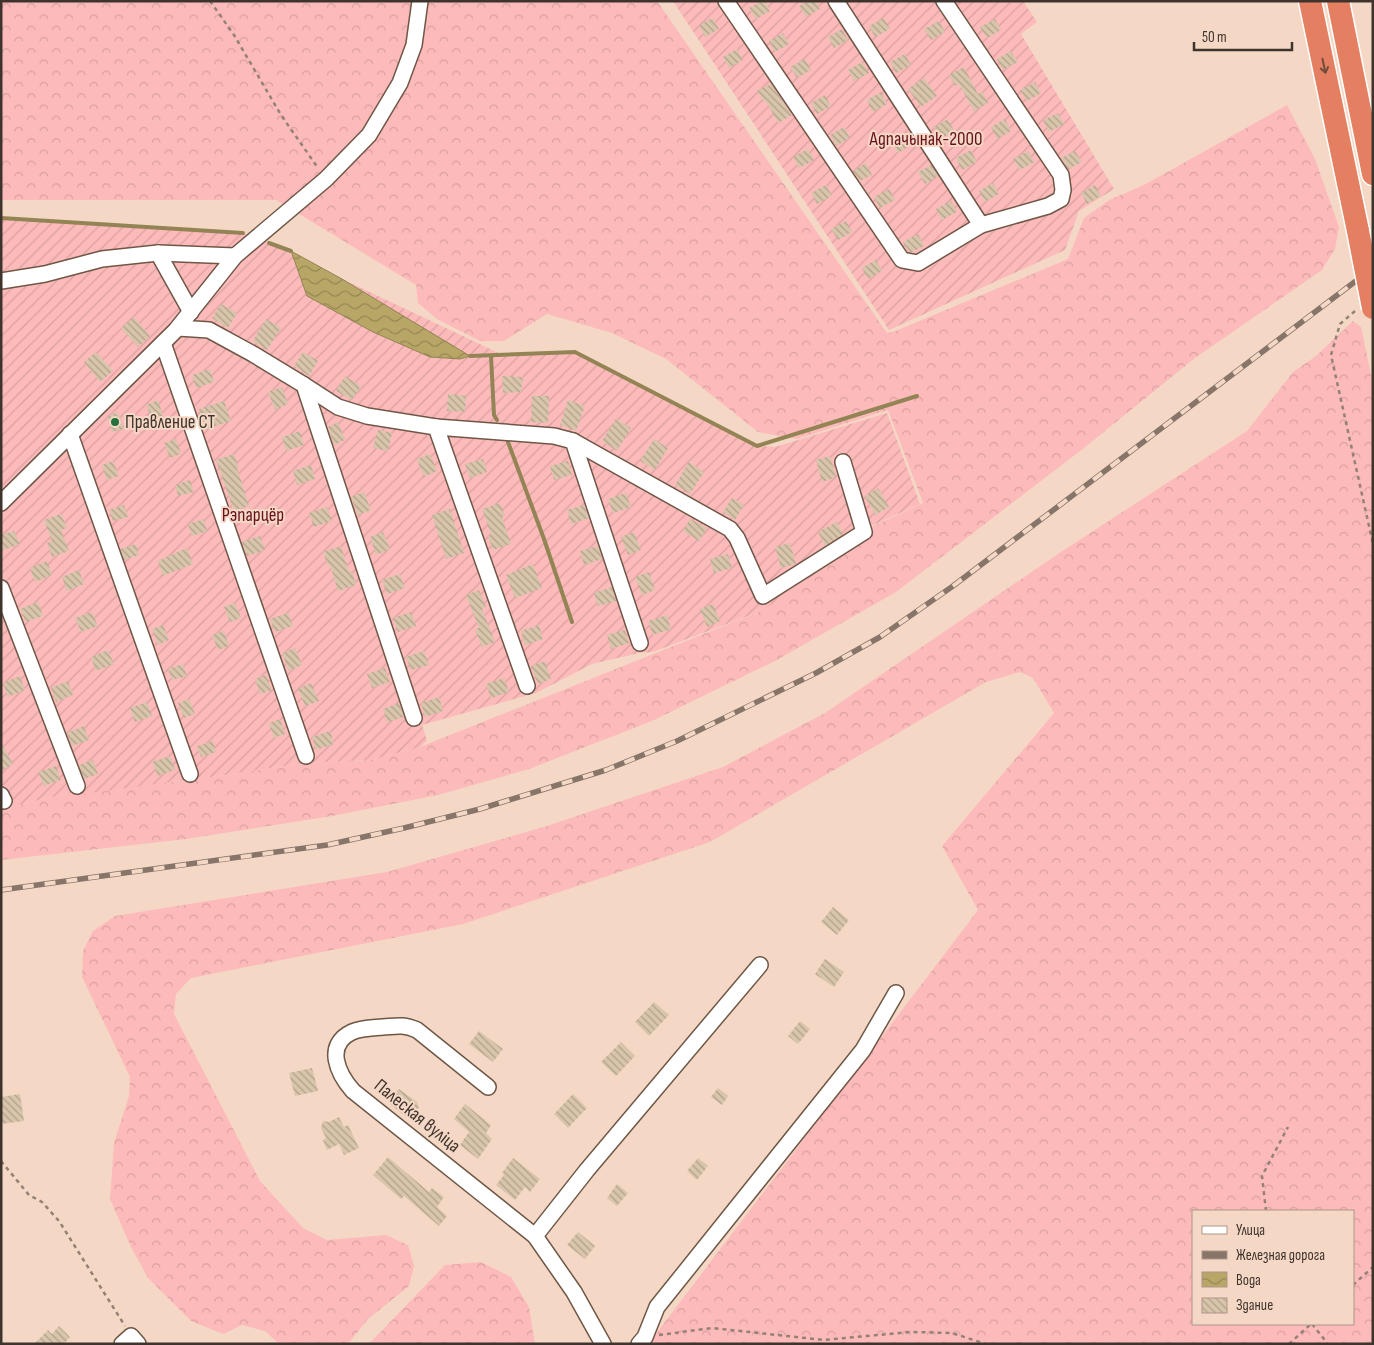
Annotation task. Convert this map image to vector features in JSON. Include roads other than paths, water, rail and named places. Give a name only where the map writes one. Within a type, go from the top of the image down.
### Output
[{"type":"highway","points":[[1310,1],[1358,231],[1366,307]]},
{"type":"highway","points":[[1338,1],[1373,174]]},
{"type":"street","points":[[1,502],[178,328],[235,256],[326,179],[369,135],[400,83],[414,45],[420,1]]},
{"type":"street","points":[[726,1],[902,260],[918,263],[981,225],[1048,206],[1061,199],[1063,190],[1061,175],[944,1]]},
{"type":"street","points":[[836,1],[981,225]]},
{"type":"street","points":[[1,281],[46,274],[102,259],[158,253],[235,256]]},
{"type":"street","points":[[158,253],[191,312]]},
{"type":"street","points":[[178,328],[209,330],[253,354],[338,407],[367,416],[436,427],[554,436],[573,440],[730,529],[737,538],[763,596],[864,532],[843,462]]},
{"type":"street","points":[[163,343],[306,756]]},
{"type":"street","points":[[304,385],[414,718]]},
{"type":"street","points":[[436,427],[527,686]]},
{"type":"street","points":[[70,434],[190,774]]},
{"type":"street","points":[[573,440],[640,643]]},
{"type":"street","points":[[1,588],[77,786]]},
{"type":"street","points":[[535,1236],[587,1170],[760,965]]},
{"type":"street","points":[[642,1340],[657,1307],[862,1050],[896,993]]},
{"type":"street","name":"Палеская вуліца","points":[[488,1087],[417,1030],[406,1025],[368,1028],[352,1032],[341,1040],[335,1053],[337,1066],[344,1081],[353,1091],[535,1236],[574,1292],[603,1344]]},
{"type":"water","points":[[291,251],[342,279],[470,356],[460,359],[430,357],[373,332],[307,296]]},
{"type":"waterway","points":[[1,218],[243,233]]},
{"type":"waterway","points":[[269,243],[291,251]]},
{"type":"waterway","points":[[470,356],[575,352],[757,446],[917,396]]},
{"type":"waterway","points":[[491,356],[494,415],[497,420]]},
{"type":"waterway","points":[[508,442],[572,622]]},
{"type":"railway","points":[[1,890],[327,845],[480,809],[606,770],[677,741],[816,673],[880,637],[953,586],[1373,268]]},
{"type":"place","name":"Правление СТ","points":[[115,422]]},
{"type":"park label","name":"Адпачынак-2000","points":[[926,139]]},
{"type":"park label","name":"Рэпарцёр","points":[[253,515]]}]
